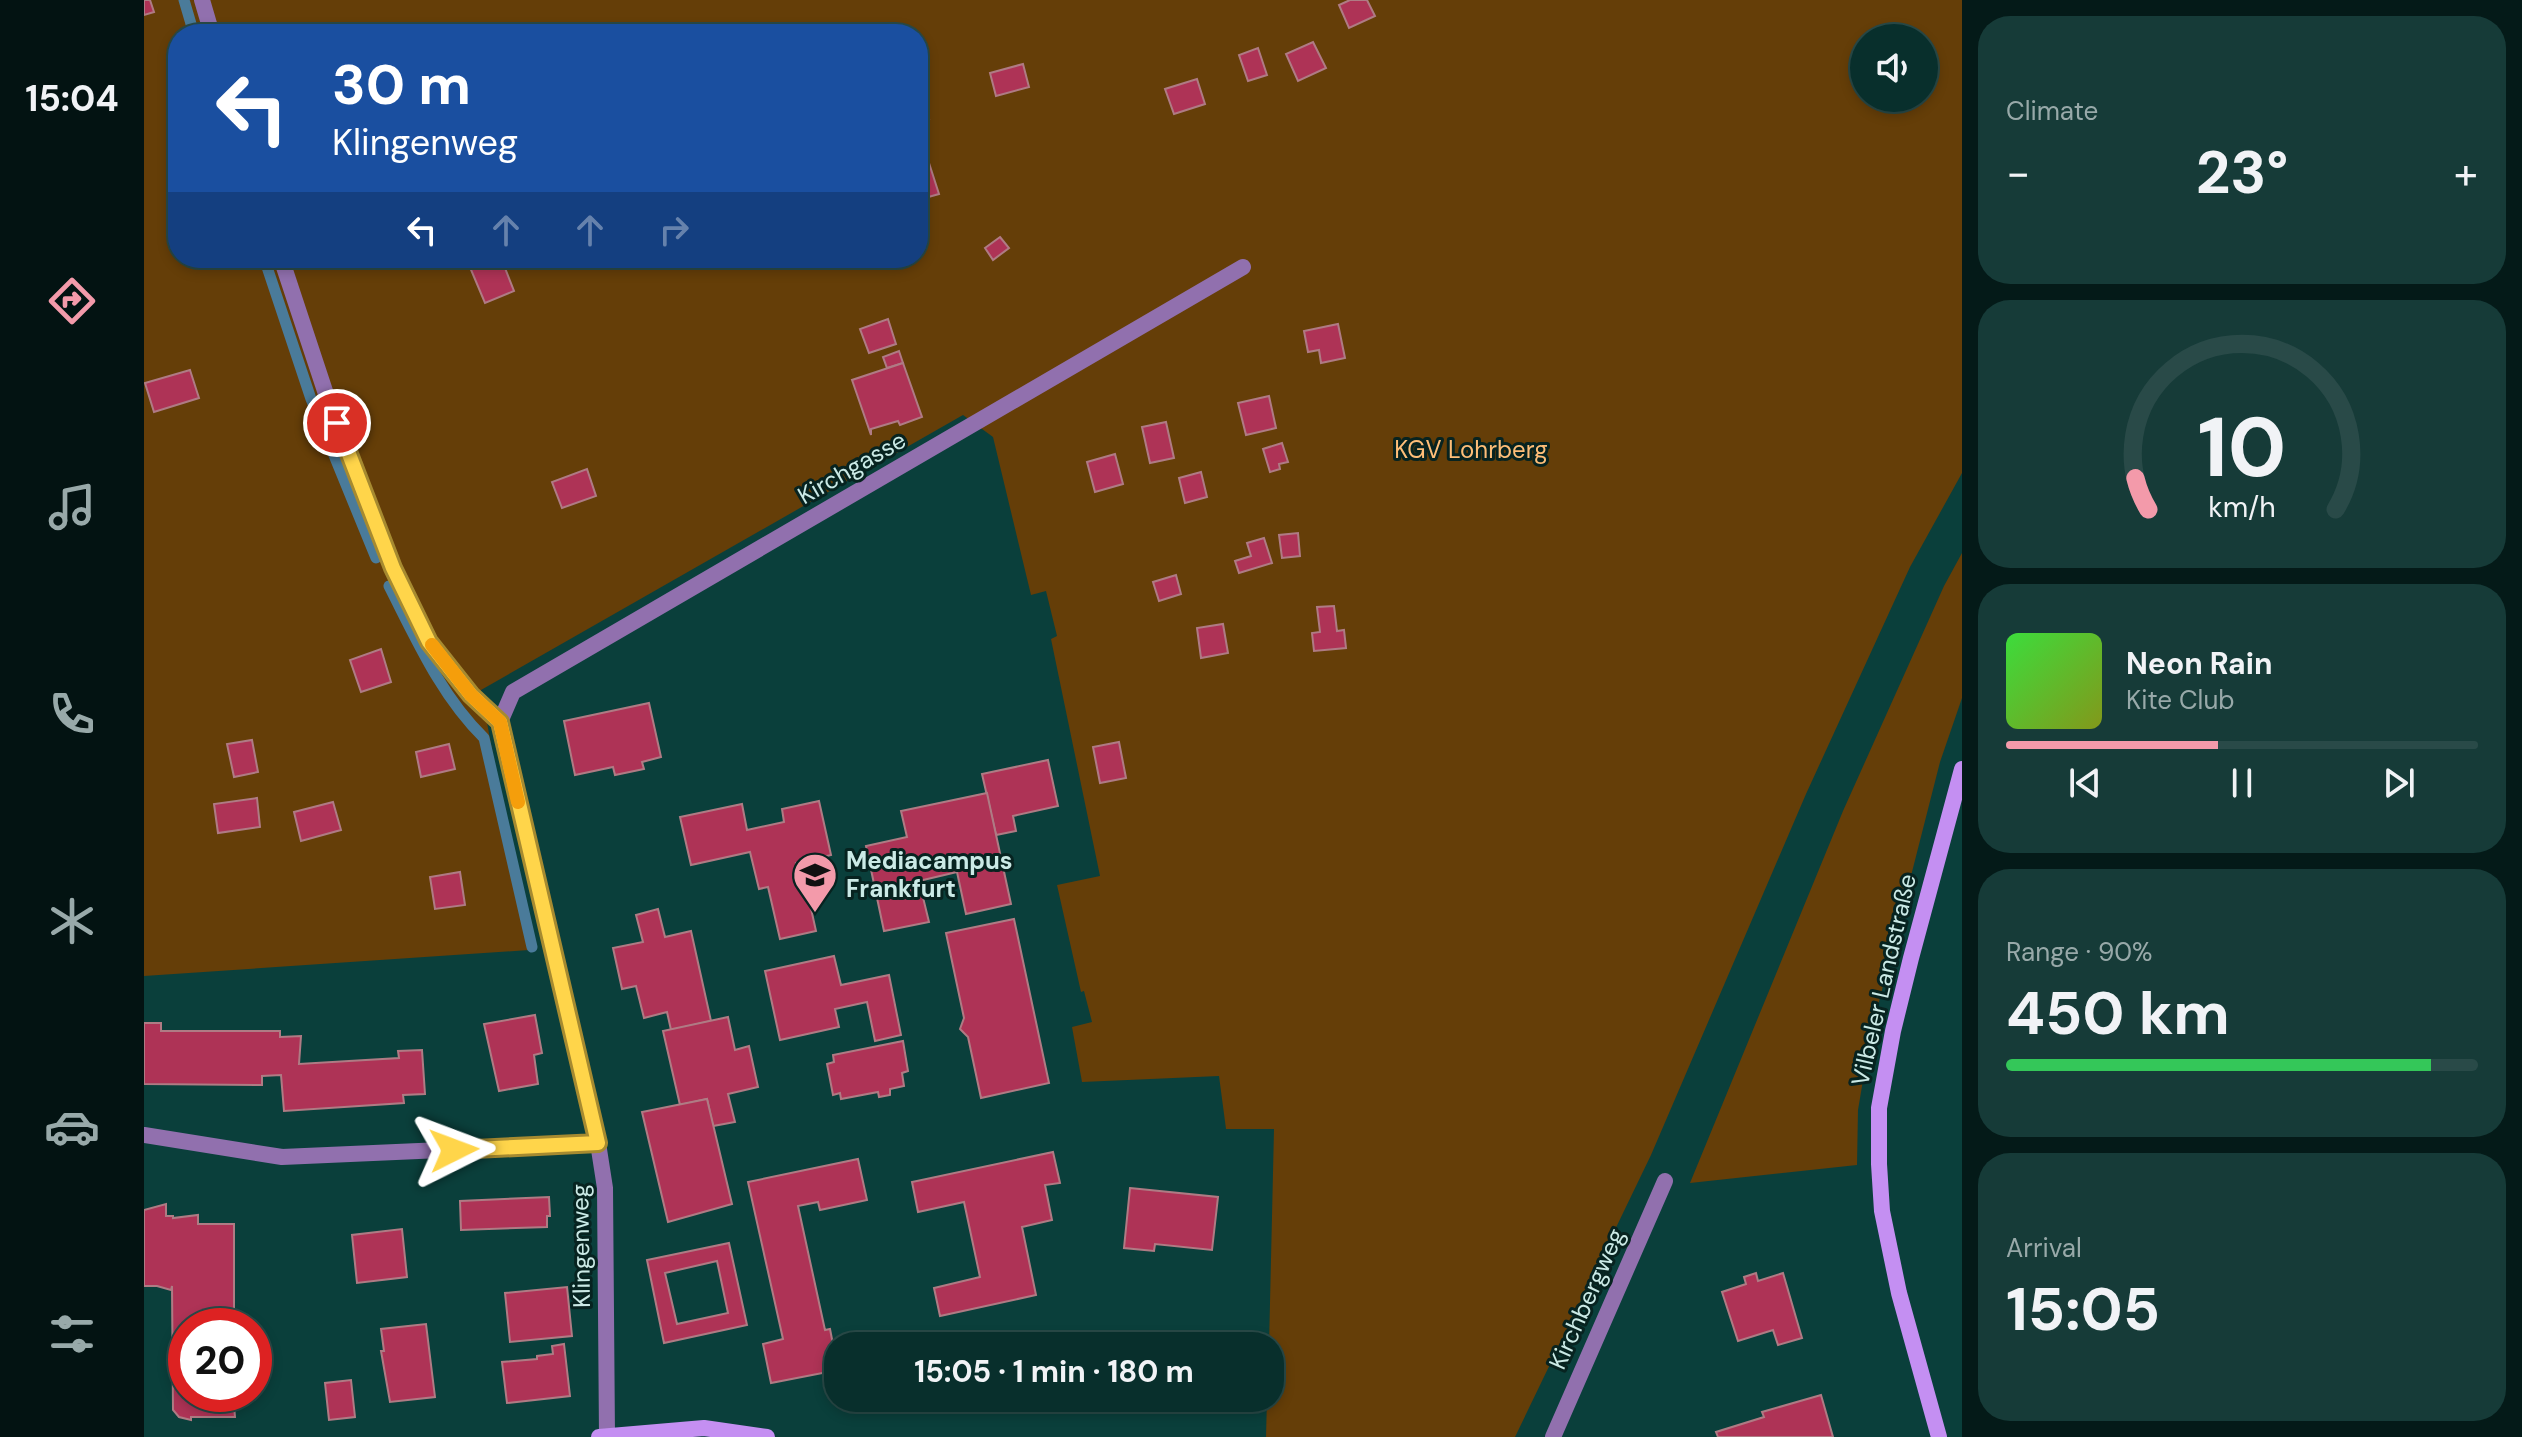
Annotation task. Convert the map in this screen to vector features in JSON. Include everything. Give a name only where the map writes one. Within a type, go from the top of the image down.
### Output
[{"type":"main road","name":"Vilbeler Landstraße","points":[[1939,1437],[1899,1293],[1882,1211],[1879,1108],[1893,1031],[1962,769]]},
{"type":"main road","points":[[599,1437],[704,1428],[767,1437]]},
{"type":"street","points":[[202,0],[209,24]]},
{"type":"street","name":"Kirchgasse","points":[[500,722],[513,692],[1243,267]]},
{"type":"street","points":[[284,268],[326,394],[393,568],[429,642],[471,695],[500,722]]},
{"type":"street","name":"Klingenweg","points":[[500,722],[598,1143],[605,1188],[607,1436]]},
{"type":"street","points":[[144,1135],[282,1157],[598,1143]]},
{"type":"street","name":"Kirchbergweg","points":[[1553,1437],[1665,1181]]},
{"type":"green space","name":"KGV Lohrberg","points":[[144,0],[1962,0],[1962,473],[1910,567],[1806,794],[1651,1155],[1515,1437],[1266,1437],[1267,1412],[1284,1412],[1284,1332],[1269,1332],[1274,1129],[1226,1129],[1219,1076],[1082,1082],[1072,1027],[1092,1022],[1084,991],[1081,992],[1057,885],[1100,876],[1051,639],[1057,636],[1046,591],[1031,595],[993,437],[963,415],[481,690],[529,950],[144,976]]},
{"type":"green space","points":[[1962,553],[1962,698],[1940,762],[1871,1033],[1858,1110],[1857,1165],[1690,1183],[1843,811],[1944,586]]},
{"type":"building","points":[[144,0],[150,0],[154,12],[144,15]]},
{"type":"building","points":[[1350,0],[1367,0],[1375,16],[1349,28],[1339,5]]},
{"type":"building","points":[[1313,42],[1326,68],[1298,81],[1286,54]]},
{"type":"building","points":[[1258,48],[1267,75],[1248,81],[1239,55]]},
{"type":"building","points":[[1023,64],[1029,87],[996,96],[990,73]]},
{"type":"building","points":[[1197,79],[1205,104],[1174,114],[1165,89]]},
{"type":"building","points":[[928,163],[939,194],[928,197]]},
{"type":"building","points":[[1000,237],[1009,248],[993,260],[985,248]]},
{"type":"building","points":[[470,268],[505,268],[514,291],[485,303]]},
{"type":"building","points":[[888,319],[896,344],[869,353],[860,329]]},
{"type":"building","points":[[1338,324],[1345,358],[1321,363],[1319,350],[1308,352],[1304,331]]},
{"type":"building","points":[[899,351],[903,363],[887,368],[883,357]]},
{"type":"building","points":[[903,363],[922,417],[900,425],[898,421],[871,429],[871,435],[852,380]]},
{"type":"building","points":[[190,370],[199,398],[154,412],[145,383]]},
{"type":"building","points":[[1269,396],[1276,428],[1246,435],[1238,403]]},
{"type":"building","points":[[1166,422],[1174,458],[1150,463],[1142,427]]},
{"type":"building","points":[[1282,443],[1288,462],[1279,464],[1280,469],[1270,472],[1263,449]]},
{"type":"building","points":[[1115,454],[1123,484],[1095,492],[1087,462]]},
{"type":"building","points":[[587,469],[596,496],[562,508],[552,482]]},
{"type":"building","points":[[1201,472],[1207,497],[1185,503],[1179,478]]},
{"type":"building","points":[[1298,533],[1300,556],[1282,558],[1279,535]]},
{"type":"building","points":[[1264,538],[1272,563],[1239,573],[1235,561],[1251,556],[1247,543]]},
{"type":"building","points":[[1176,575],[1181,594],[1159,601],[1153,582]]},
{"type":"building","points":[[1334,606],[1337,631],[1344,630],[1346,648],[1314,651],[1312,633],[1320,632],[1317,607]]},
{"type":"building","points":[[1223,624],[1228,653],[1201,658],[1197,628]]},
{"type":"building","points":[[381,649],[391,682],[361,692],[350,660]]},
{"type":"building","points":[[649,703],[661,757],[642,762],[644,769],[615,775],[613,767],[575,775],[564,721]]},
{"type":"building","points":[[252,740],[258,772],[234,777],[227,744]]},
{"type":"building","points":[[1119,742],[1126,778],[1100,783],[1093,747]]},
{"type":"building","points":[[449,744],[455,769],[421,777],[416,752]]},
{"type":"building","points":[[1048,760],[1058,806],[1013,816],[1016,831],[996,835],[982,774]]},
{"type":"building","points":[[987,793],[1011,904],[966,914],[957,872],[919,881],[929,922],[884,931],[866,846],[907,837],[901,811]]},
{"type":"building","points":[[257,798],[260,827],[218,833],[214,804]]},
{"type":"building","points":[[819,801],[831,855],[796,863],[799,878],[804,877],[816,931],[780,939],[768,887],[759,889],[750,852],[691,865],[680,817],[742,804],[747,830],[784,822],[782,809]]},
{"type":"building","points":[[333,802],[341,830],[301,841],[294,812]]},
{"type":"building","points":[[460,872],[465,905],[435,909],[430,877]]},
{"type":"building","points":[[658,909],[665,937],[691,931],[711,1021],[671,1030],[667,1012],[644,1018],[636,986],[622,989],[613,948],[643,942],[636,915]]},
{"type":"building","points":[[1014,919],[1049,1083],[981,1098],[968,1037],[960,1029],[964,1018],[946,933]]},
{"type":"building","points":[[834,956],[841,985],[889,975],[901,1035],[875,1041],[867,1002],[835,1009],[839,1027],[780,1040],[765,971]]},
{"type":"building","points":[[535,1015],[542,1053],[534,1055],[538,1084],[499,1091],[484,1024]]},
{"type":"building","points":[[728,1017],[735,1050],[749,1046],[758,1087],[728,1094],[735,1122],[713,1126],[707,1099],[680,1105],[663,1031]]},
{"type":"building","points":[[144,1023],[161,1023],[161,1031],[280,1031],[280,1037],[301,1036],[299,1064],[399,1058],[398,1051],[422,1050],[425,1094],[403,1095],[404,1103],[284,1111],[281,1075],[262,1076],[262,1085],[144,1084]]},
{"type":"building","points":[[903,1041],[908,1071],[902,1073],[904,1086],[890,1089],[890,1095],[879,1097],[878,1092],[841,1099],[840,1093],[833,1095],[827,1064],[834,1062],[833,1055]]},
{"type":"building","points":[[707,1099],[732,1204],[668,1222],[642,1112]]},
{"type":"building","points":[[1053,1152],[1060,1183],[1045,1185],[1052,1220],[1022,1227],[1036,1295],[940,1316],[934,1288],[980,1277],[964,1202],[918,1212],[912,1182]]},
{"type":"building","points":[[858,1159],[867,1200],[820,1210],[818,1202],[798,1206],[825,1330],[830,1329],[831,1332],[824,1332],[824,1373],[771,1383],[763,1344],[783,1339],[748,1182]]},
{"type":"building","points":[[1130,1188],[1218,1197],[1212,1250],[1155,1244],[1154,1251],[1124,1248]]},
{"type":"building","points":[[549,1197],[547,1227],[461,1230],[460,1201]]},
{"type":"building","points":[[166,1204],[166,1216],[198,1215],[198,1224],[234,1224],[234,1308],[172,1308],[172,1286],[171,1290],[144,1286],[144,1210]]},
{"type":"building","points":[[402,1229],[407,1277],[357,1283],[352,1235]]},
{"type":"building","points":[[729,1243],[747,1325],[664,1343],[647,1260]],"holes":[[[717,1261],[728,1313],[677,1324],[665,1273]]]},
{"type":"building","points":[[1756,1273],[1758,1281],[1783,1273],[1802,1338],[1778,1345],[1773,1330],[1738,1341],[1722,1292],[1746,1284],[1744,1277]]},
{"type":"building","points":[[567,1287],[572,1336],[510,1342],[505,1293]]},
{"type":"building","points":[[426,1324],[435,1397],[390,1402],[381,1351],[384,1351],[381,1329]]},
{"type":"building","points":[[564,1344],[570,1396],[507,1403],[502,1362],[537,1359],[537,1356],[553,1354],[552,1346]]},
{"type":"building","points":[[351,1380],[355,1417],[329,1420],[325,1383]]},
{"type":"building","points":[[1821,1395],[1833,1437],[1718,1437],[1716,1432],[1764,1417],[1762,1412]]},
{"type":"building","points":[[175,1412],[235,1412],[235,1417],[191,1417],[191,1420],[179,1417]]},
{"type":"waterway","points":[[184,0],[191,24]]},
{"type":"waterway","points":[[267,268],[311,399],[376,558]]},
{"type":"waterway","points":[[389,586],[442,685],[484,738],[532,947]]},
{"type":"slow traffic","points":[[432,645],[471,695],[500,722],[518,802]]},
{"type":"place","name":"Mediacampus Frankfurt","points":[[815,914]]},
{"type":"route","points":[[337,423],[393,568],[429,642],[471,695],[500,722],[598,1143],[454,1150]]}]
